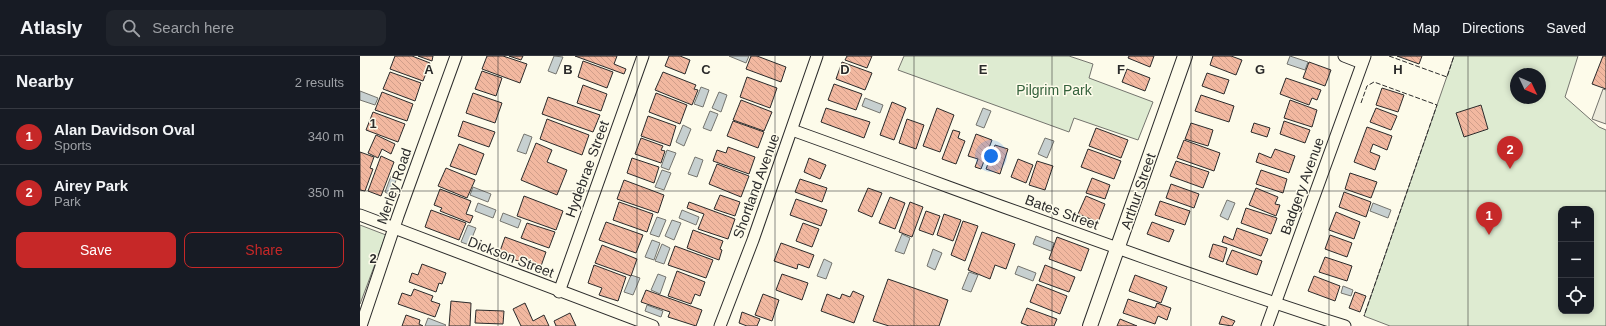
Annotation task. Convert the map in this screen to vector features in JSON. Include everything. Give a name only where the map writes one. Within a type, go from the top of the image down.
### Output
[{"type":"main road","name":"Arthur Street","points":[[1090,326],[1185,56]]},
{"type":"street","name":"Merley Road","points":[[361,326],[456,56]]},
{"type":"street","name":"Hydebrae Street","points":[[559,292],[643,56]]},
{"type":"street","name":"Shortland Avenue","points":[[720,326],[792,130],[817,56]]},
{"type":"street","points":[[1344,56],[1364,59]]},
{"type":"street","name":"Badgery Avenue","points":[[1267,326],[1364,59]]},
{"type":"street","name":"Bates Street","points":[[792,130],[1275,304],[1345,326]]},
{"type":"street","name":"Dickson Street","points":[[360,216],[559,292],[653,326]]},
{"type":"green space","name":"Pilgrim Park","points":[[904,56],[1069,56],[1093,64],[1089,78],[1153,102],[1138,140],[1074,118],[1069,132],[898,70]]},
{"type":"green space","points":[[1454,56],[1578,56],[1565,97],[1599,127],[1606,130],[1606,326],[1390,326],[1364,316]]},
{"type":"green space","points":[[360,225],[386,235],[360,304]]},
{"type":"shaded area","points":[[554,56],[563,57],[556,74],[548,71]]},
{"type":"shaded area","points":[[729,56],[749,56],[746,63]]},
{"type":"shaded area","points":[[1290,56],[1308,62],[1305,70],[1287,64]]},
{"type":"shaded area","points":[[701,87],[709,90],[703,107],[694,104]]},
{"type":"shaded area","points":[[1603,89],[1606,90],[1606,124],[1592,119]]},
{"type":"shaded area","points":[[360,91],[378,98],[375,105],[360,100]]},
{"type":"shaded area","points":[[719,92],[727,95],[721,112],[712,108]]},
{"type":"shaded area","points":[[865,98],[883,105],[880,113],[862,106]]},
{"type":"shaded area","points":[[983,108],[991,111],[984,128],[976,125]]},
{"type":"shaded area","points":[[710,111],[718,114],[711,131],[703,128]]},
{"type":"shaded area","points":[[683,125],[691,129],[684,146],[676,142]]},
{"type":"shaded area","points":[[524,134],[532,137],[526,154],[517,151]]},
{"type":"shaded area","points":[[1045,138],[1054,141],[1047,158],[1038,154]]},
{"type":"shaded area","points":[[667,150],[676,153],[669,170],[661,167]]},
{"type":"shaded area","points":[[695,157],[703,160],[697,177],[688,174]]},
{"type":"shaded area","points":[[662,170],[671,173],[664,190],[655,187]]},
{"type":"shaded area","points":[[391,176],[397,178],[390,195],[385,192]]},
{"type":"shaded area","points":[[473,187],[491,194],[488,202],[470,195]]},
{"type":"shaded area","points":[[1227,200],[1235,203],[1228,220],[1220,216]]},
{"type":"shaded area","points":[[478,203],[496,210],[493,218],[475,211]]},
{"type":"shaded area","points":[[1373,203],[1391,210],[1388,218],[1370,211]]},
{"type":"shaded area","points":[[682,210],[699,217],[696,225],[679,218]]},
{"type":"shaded area","points":[[503,213],[521,220],[518,228],[500,221]]},
{"type":"shaded area","points":[[657,217],[666,220],[659,237],[650,234]]},
{"type":"shaded area","points":[[672,220],[681,223],[674,240],[665,236]]},
{"type":"shaded area","points":[[468,225],[476,228],[469,245],[461,242]]},
{"type":"shaded area","points":[[902,234],[910,238],[904,254],[895,251]]},
{"type":"shaded area","points":[[1036,236],[1054,243],[1051,251],[1033,244]]},
{"type":"shaded area","points":[[652,240],[660,243],[654,260],[645,257]]},
{"type":"shaded area","points":[[662,244],[670,248],[664,264],[655,261]]},
{"type":"shaded area","points":[[933,249],[942,253],[935,270],[927,266]]},
{"type":"shaded area","points":[[824,259],[832,263],[826,279],[817,276]]},
{"type":"shaded area","points":[[1018,266],[1036,273],[1033,281],[1015,274]]},
{"type":"shaded area","points":[[969,272],[978,275],[971,292],[962,289]]},
{"type":"shaded area","points":[[658,274],[666,277],[660,294],[651,290]]},
{"type":"shaded area","points":[[631,275],[640,278],[633,295],[624,292]]},
{"type":"shaded area","points":[[1343,286],[1353,290],[1351,296],[1341,293]]},
{"type":"shaded area","points":[[647,305],[663,311],[661,317],[645,311]]},
{"type":"shaded area","points":[[428,318],[446,325],[425,326]]},
{"type":"building","points":[[395,56],[412,56],[430,63],[423,81],[390,69]]},
{"type":"building","points":[[418,56],[433,56],[432,61]]},
{"type":"building","points":[[487,56],[503,56],[527,64],[520,83],[482,69]]},
{"type":"building","points":[[509,56],[523,56],[521,60]]},
{"type":"building","points":[[575,56],[617,56],[614,64],[626,69],[624,74]]},
{"type":"building","points":[[669,56],[680,56],[690,60],[685,74],[665,66]]},
{"type":"building","points":[[751,56],[757,56],[786,67],[781,82],[746,69]]},
{"type":"building","points":[[847,56],[872,56],[867,68],[845,60]]},
{"type":"building","points":[[1129,56],[1154,56],[1150,67],[1128,58]]},
{"type":"building","points":[[1213,56],[1231,56],[1242,60],[1236,75],[1210,65]]},
{"type":"building","points":[[1397,56],[1422,56],[1419,64]]},
{"type":"building","points":[[1603,56],[1606,56],[1606,89],[1592,84]]},
{"type":"building","points":[[583,61],[613,72],[607,88],[578,77]]},
{"type":"building","points":[[842,62],[872,73],[865,90],[836,79]]},
{"type":"building","points":[[1309,62],[1331,70],[1325,86],[1303,78]]},
{"type":"building","points":[[1127,69],[1150,78],[1145,91],[1122,82]]},
{"type":"building","points":[[482,71],[502,78],[496,96],[475,89]]},
{"type":"building","points":[[390,72],[421,83],[415,101],[383,89]]},
{"type":"building","points":[[663,72],[696,85],[694,89],[698,90],[692,105],[655,90]]},
{"type":"building","points":[[1207,73],[1229,80],[1224,94],[1202,86]]},
{"type":"building","points":[[747,77],[777,88],[770,108],[740,97]]},
{"type":"building","points":[[1286,78],[1321,90],[1317,100],[1312,98],[1309,105],[1280,94]]},
{"type":"building","points":[[834,84],[862,94],[856,110],[828,100]]},
{"type":"building","points":[[583,85],[607,94],[601,111],[577,103]]},
{"type":"building","points":[[1382,88],[1404,95],[1398,112],[1376,105]]},
{"type":"building","points":[[382,92],[413,104],[407,121],[375,110]]},
{"type":"building","points":[[473,93],[502,103],[495,123],[466,113]]},
{"type":"building","points":[[656,93],[687,105],[680,124],[649,112]]},
{"type":"building","points":[[1201,95],[1234,106],[1229,122],[1195,111]]},
{"type":"building","points":[[548,97],[600,115],[593,132],[542,114]]},
{"type":"building","points":[[741,100],[772,112],[764,131],[733,120]]},
{"type":"building","points":[[1290,100],[1317,110],[1312,127],[1284,118]]},
{"type":"building","points":[[892,102],[906,108],[894,140],[880,135]]},
{"type":"building","points":[[1481,105],[1488,129],[1464,137],[1456,113]]},
{"type":"building","points":[[826,108],[870,122],[864,138],[821,122]]},
{"type":"building","points":[[937,108],[954,115],[940,152],[923,146]]},
{"type":"building","points":[[1376,108],[1397,116],[1391,130],[1370,122]]},
{"type":"building","points":[[373,112],[405,124],[398,142],[366,130]]},
{"type":"building","points":[[648,116],[676,126],[670,146],[641,136]]},
{"type":"building","points":[[547,119],[589,135],[582,155],[540,139]]},
{"type":"building","points":[[907,119],[924,125],[916,149],[899,143]]},
{"type":"building","points":[[463,121],[495,132],[489,147],[458,136]]},
{"type":"building","points":[[733,121],[764,132],[758,148],[727,136]]},
{"type":"building","points":[[1284,121],[1310,130],[1305,143],[1280,134]]},
{"type":"building","points":[[1191,123],[1213,130],[1208,146],[1185,139]]},
{"type":"building","points":[[1254,123],[1270,128],[1267,137],[1251,132]]},
{"type":"building","points":[[1367,127],[1392,136],[1387,150],[1373,144],[1370,152],[1380,156],[1375,170],[1354,162]]},
{"type":"building","points":[[1096,128],[1128,140],[1121,158],[1089,146]]},
{"type":"building","points":[[953,130],[960,132],[958,138],[965,141],[956,164],[942,159]]},
{"type":"building","points":[[976,134],[992,140],[981,169],[975,167],[978,159],[968,156]]},
{"type":"building","points":[[376,135],[395,144],[391,154],[382,149],[378,158],[368,153]]},
{"type":"building","points":[[641,138],[663,146],[661,150],[665,151],[661,163],[635,154]]},
{"type":"building","points":[[1184,140],[1220,153],[1214,171],[1177,158]]},
{"type":"building","points":[[536,143],[552,150],[547,162],[567,170],[557,195],[521,180]]},
{"type":"building","points":[[459,144],[484,154],[476,175],[450,166]]},
{"type":"building","points":[[995,145],[1008,149],[1000,174],[986,169]]},
{"type":"building","points":[[728,147],[755,157],[749,174],[713,161],[717,150],[726,153]]},
{"type":"building","points":[[1088,149],[1121,161],[1114,179],[1081,167]]},
{"type":"building","points":[[1275,149],[1295,156],[1289,173],[1256,162],[1259,153],[1271,158]]},
{"type":"building","points":[[360,152],[374,157],[370,168],[373,169],[365,191],[360,190]]},
{"type":"building","points":[[381,156],[394,162],[381,196],[368,191]]},
{"type":"building","points":[[632,158],[659,167],[654,183],[627,173]]},
{"type":"building","points":[[809,158],[826,165],[820,179],[804,172]]},
{"type":"building","points":[[1018,159],[1033,165],[1026,183],[1011,177]]},
{"type":"building","points":[[1037,161],[1053,166],[1045,190],[1029,185]]},
{"type":"building","points":[[1176,161],[1209,172],[1203,188],[1170,176]]},
{"type":"building","points":[[717,164],[749,176],[741,197],[709,184]]},
{"type":"building","points":[[446,168],[475,180],[467,198],[438,186]]},
{"type":"building","points":[[1261,170],[1287,179],[1283,193],[1256,184]]},
{"type":"building","points":[[1350,173],[1377,182],[1371,198],[1345,189]]},
{"type":"building","points":[[1092,178],[1110,185],[1105,199],[1086,193]]},
{"type":"building","points":[[800,179],[827,188],[822,202],[795,192]]},
{"type":"building","points":[[624,180],[664,195],[658,213],[617,199]]},
{"type":"building","points":[[1171,184],[1199,194],[1194,208],[1166,198]]},
{"type":"building","points":[[868,188],[882,193],[872,217],[858,211]]},
{"type":"building","points":[[1256,188],[1278,197],[1275,204],[1280,205],[1276,216],[1249,205]]},
{"type":"building","points":[[440,189],[471,201],[466,214],[473,216],[470,223],[440,211],[442,208],[434,205]]},
{"type":"building","points":[[1344,192],[1371,202],[1366,217],[1339,207]]},
{"type":"building","points":[[720,195],[740,202],[735,216],[714,209]]},
{"type":"building","points":[[524,196],[563,211],[556,230],[517,216]]},
{"type":"building","points":[[1086,196],[1105,204],[1098,222],[1078,214]]},
{"type":"building","points":[[890,197],[905,203],[895,229],[879,223]]},
{"type":"building","points":[[796,199],[827,210],[821,226],[790,215]]},
{"type":"building","points":[[1160,201],[1190,211],[1185,225],[1155,215]]},
{"type":"building","points":[[619,202],[653,214],[647,232],[613,220]]},
{"type":"building","points":[[689,202],[735,219],[728,239],[698,229],[704,214],[687,208]]},
{"type":"building","points":[[910,202],[923,207],[912,237],[899,232]]},
{"type":"building","points":[[1246,208],[1277,218],[1271,234],[1241,223]]},
{"type":"building","points":[[431,210],[466,223],[459,240],[425,227]]},
{"type":"building","points":[[926,211],[940,216],[933,235],[919,230]]},
{"type":"building","points":[[1336,212],[1360,222],[1354,239],[1329,230]]},
{"type":"building","points":[[944,214],[961,220],[953,241],[937,235]]},
{"type":"building","points":[[963,221],[978,226],[965,261],[951,255]]},
{"type":"building","points":[[606,222],[643,235],[636,253],[599,240]]},
{"type":"building","points":[[1152,222],[1174,230],[1169,242],[1147,234]]},
{"type":"building","points":[[527,223],[555,232],[549,248],[521,238]]},
{"type":"building","points":[[803,223],[819,229],[812,247],[796,241]]},
{"type":"building","points":[[1237,228],[1268,239],[1261,256],[1222,242],[1224,236],[1233,240]]},
{"type":"building","points":[[693,230],[723,241],[720,249],[722,250],[719,260],[687,248]]},
{"type":"building","points":[[982,232],[1015,244],[1006,269],[995,265],[990,279],[968,270]]},
{"type":"building","points":[[1330,235],[1352,243],[1347,257],[1325,249]]},
{"type":"building","points":[[505,237],[546,252],[540,269],[499,254]]},
{"type":"building","points":[[1057,237],[1089,249],[1081,271],[1049,259]]},
{"type":"building","points":[[781,243],[814,255],[809,268],[798,264],[797,269],[774,261]]},
{"type":"building","points":[[1213,244],[1227,248],[1223,262],[1209,257]]},
{"type":"building","points":[[602,245],[637,259],[631,276],[595,263]]},
{"type":"building","points":[[675,246],[713,260],[706,278],[668,265]]},
{"type":"building","points":[[1232,250],[1262,261],[1257,275],[1226,264]]},
{"type":"building","points":[[1325,257],[1352,266],[1347,281],[1319,272]]},
{"type":"building","points":[[422,264],[446,273],[442,284],[439,283],[436,292],[409,282],[412,273],[418,275]]},
{"type":"building","points":[[594,265],[626,277],[618,301],[599,295],[602,288],[588,283]]},
{"type":"building","points":[[1045,265],[1075,277],[1069,292],[1039,281]]},
{"type":"building","points":[[677,271],[705,282],[700,296],[695,294],[691,304],[668,296]]},
{"type":"building","points":[[782,274],[808,283],[802,300],[776,290]]},
{"type":"building","points":[[1135,275],[1167,287],[1161,303],[1129,291]]},
{"type":"building","points":[[1314,276],[1340,286],[1335,301],[1308,291]]},
{"type":"building","points":[[888,279],[948,300],[939,326],[889,326],[873,321]]},
{"type":"building","points":[[1037,284],[1067,296],[1060,314],[1030,302]]},
{"type":"building","points":[[414,289],[433,296],[431,301],[440,304],[435,317],[398,304],[402,293],[411,296]]},
{"type":"building","points":[[646,290],[702,310],[696,326],[668,317],[670,312],[641,302]]},
{"type":"building","points":[[853,291],[864,296],[854,323],[821,311],[827,294],[840,299],[842,294],[850,297]]},
{"type":"building","points":[[1355,292],[1366,296],[1360,312],[1349,308]]},
{"type":"building","points":[[763,294],[779,300],[772,321],[755,315]]},
{"type":"building","points":[[1128,299],[1155,308],[1157,303],[1171,308],[1167,320],[1158,316],[1155,324],[1123,313]]},
{"type":"building","points":[[451,301],[471,303],[470,326],[449,326]]},
{"type":"building","points":[[525,303],[533,321],[544,315],[549,326],[521,326],[513,309]]},
{"type":"building","points":[[1027,308],[1057,319],[1054,326],[1029,326],[1021,323]]},
{"type":"building","points":[[476,310],[504,311],[503,324],[475,323]]},
{"type":"building","points":[[742,312],[760,319],[757,326],[747,326],[739,323]]},
{"type":"building","points":[[570,313],[576,326],[556,326],[554,321]]},
{"type":"building","points":[[406,315],[420,320],[419,324],[423,326],[402,326]]},
{"type":"building","points":[[1222,316],[1235,321],[1232,326],[1219,324]]},
{"type":"building","points":[[1120,319],[1137,326],[1117,326]]},
{"type":"fence","points":[[1389,56],[1447,77],[1454,56]]},
{"type":"fence","points":[[1361,103],[1367,86],[1374,82],[1437,105],[1364,316]]},
{"type":"place","name":"Airey Park","points":[[1510,169]]},
{"type":"place","name":"Alan Davidson Oval","points":[[1489,235]]}]
